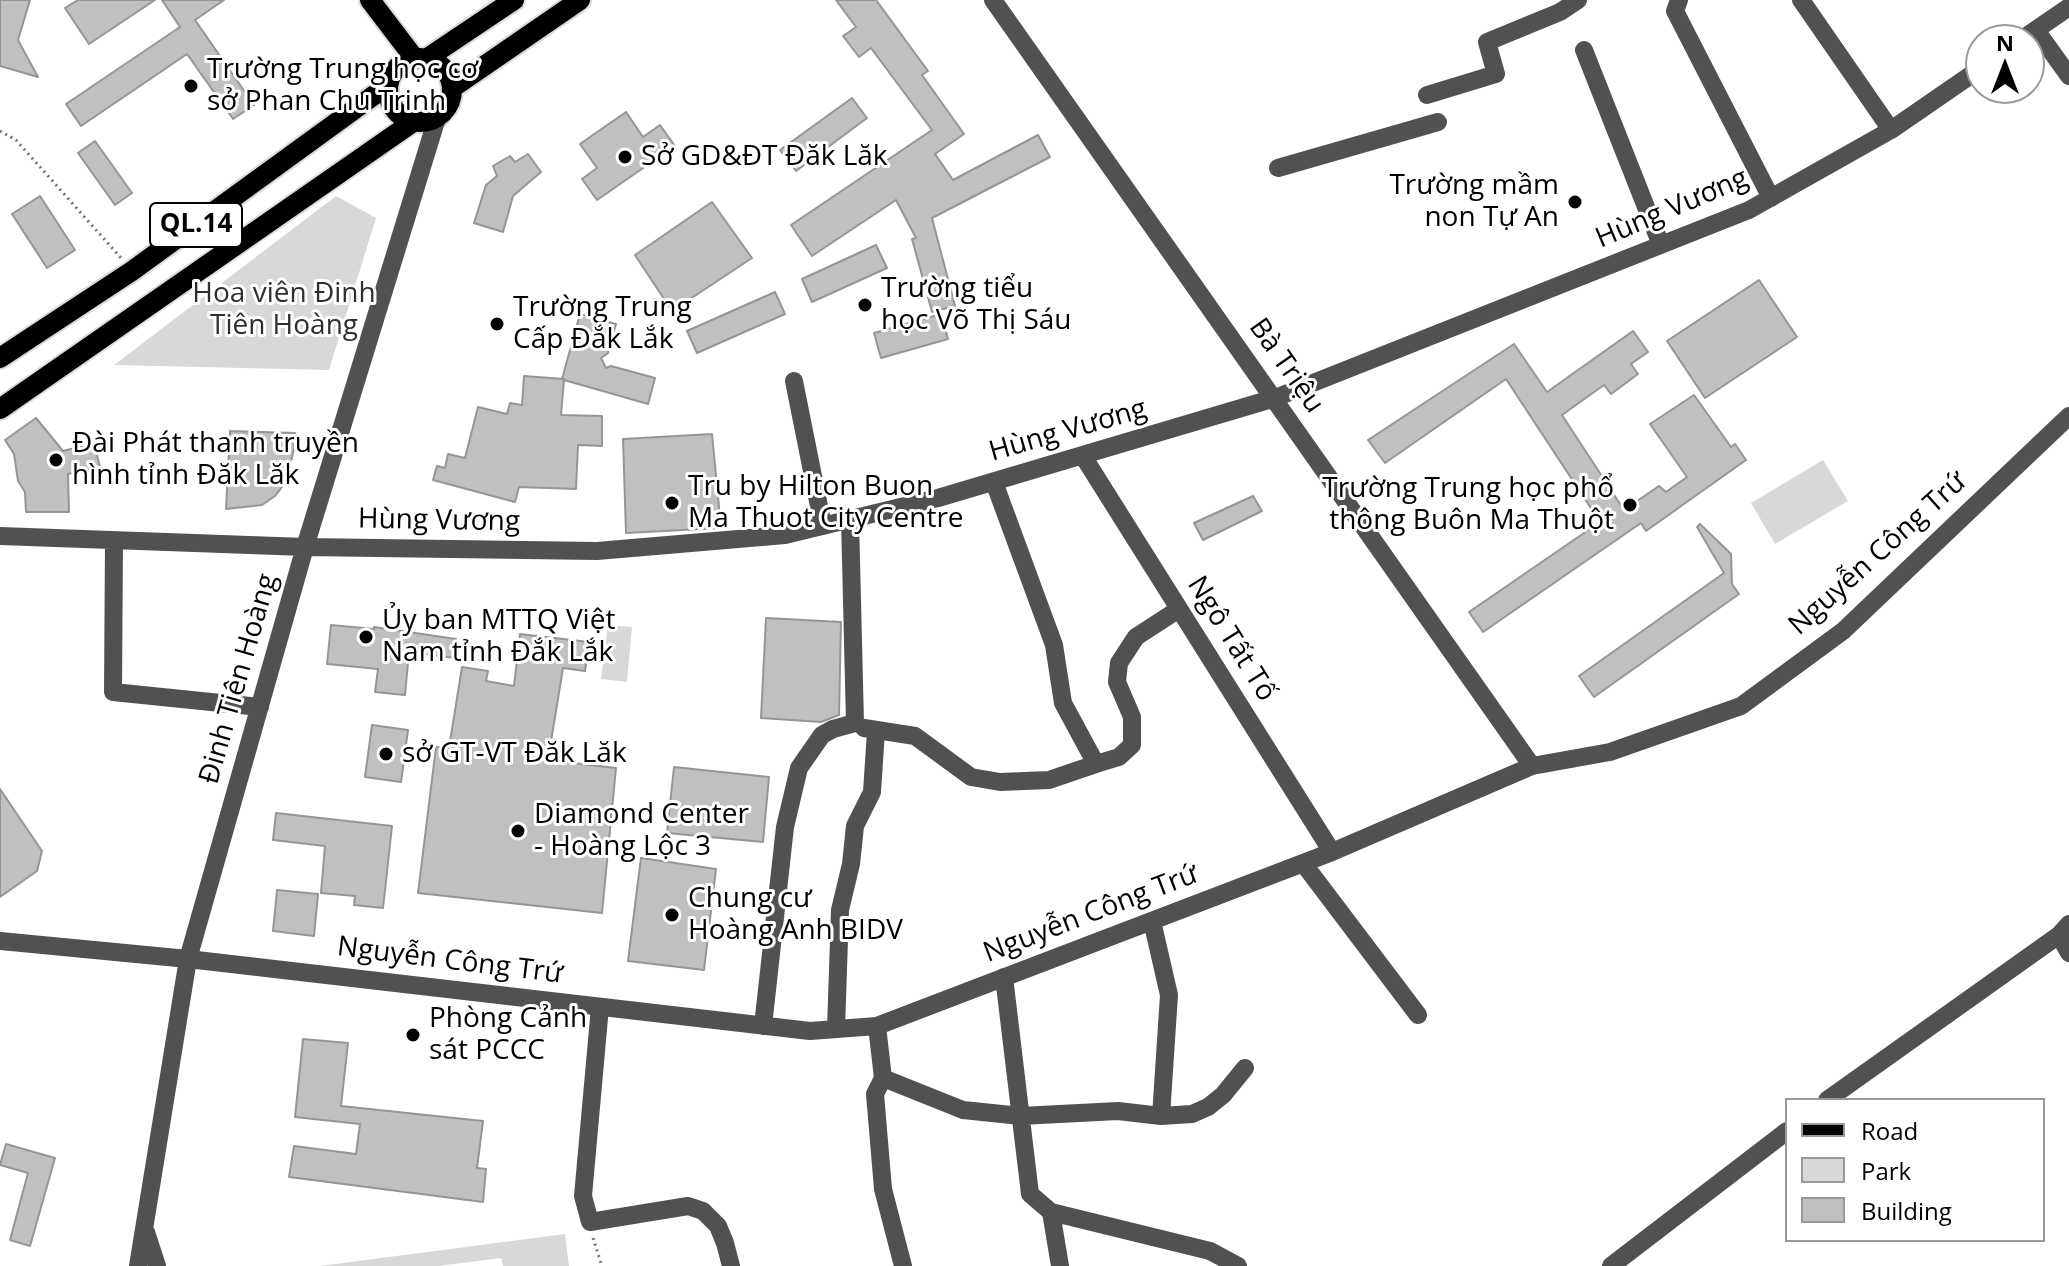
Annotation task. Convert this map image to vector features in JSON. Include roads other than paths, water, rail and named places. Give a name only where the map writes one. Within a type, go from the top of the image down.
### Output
[{"type":"main road","points":[[370,0],[420,59],[443,68],[449,77],[452,88],[449,105],[437,118],[413,122],[392,107],[388,85],[397,68],[420,59],[514,0]]},
{"type":"main road","points":[[452,88],[580,0]]},
{"type":"main road","name":"QL.14","points":[[0,358],[132,271],[388,85]]},
{"type":"main road","name":"QL.14","points":[[0,409],[413,122]]},
{"type":"street","name":"Bà Triệu","points":[[993,0],[1532,766]]},
{"type":"street","points":[[1427,95],[1496,74],[1487,42],[1560,12],[1578,0]]},
{"type":"street","points":[[1679,0],[1675,11],[1771,198]]},
{"type":"street","points":[[1801,0],[1891,130]]},
{"type":"street","points":[[2045,24],[2069,7]]},
{"type":"street","points":[[1584,50],[1661,245]]},
{"type":"street","points":[[2045,51],[2069,76]]},
{"type":"street","name":"Hùng Vương","points":[[0,536],[305,547],[597,551],[785,535],[994,482],[1275,398],[1749,210],[1891,130],[1965,79]]},
{"type":"street","name":"Đinh Tiên Hoàng","points":[[138,1266],[188,959],[305,547],[437,118]]},
{"type":"street","points":[[1278,168],[1438,122]]},
{"type":"street","points":[[794,381],[823,526]]},
{"type":"street","name":"Nguyễn Công Trứ","points":[[0,941],[188,959],[810,1031],[877,1026],[1332,852],[1532,766],[1610,752],[1741,706],[1843,631],[2069,416]]},
{"type":"street","name":"Ngô Tất Tố","points":[[1083,456],[1332,852]]},
{"type":"street","points":[[994,482],[1054,645],[1063,703],[1096,764]]},
{"type":"street","points":[[850,519],[855,723]]},
{"type":"street","points":[[114,541],[113,692],[260,707]]},
{"type":"street","points":[[763,1026],[785,827],[799,768],[822,735],[855,723],[876,731],[915,736],[971,777],[1000,782],[1049,780],[1119,757],[1132,745],[1132,717],[1117,682],[1119,663],[1136,637],[1179,609]]},
{"type":"street","points":[[836,1029],[840,910],[851,864],[855,826],[872,792],[876,731]]},
{"type":"street","points":[[1303,863],[1418,1015]]},
{"type":"street","points":[[1152,921],[1169,995],[1161,1116]]},
{"type":"street","points":[[1830,1098],[2064,930],[2069,953]]},
{"type":"street","points":[[1004,977],[1030,1194],[1051,1212],[1210,1251],[1238,1266]]},
{"type":"street","points":[[600,1007],[583,1196],[590,1222],[688,1206],[703,1211],[718,1226],[731,1266]]},
{"type":"street","points":[[877,1026],[883,1078],[875,1094],[883,1189],[903,1266]]},
{"type":"street","points":[[883,1078],[963,1110],[1021,1116],[1118,1111],[1161,1116],[1192,1114],[1208,1107],[1223,1095],[1245,1068]]},
{"type":"street","points":[[1611,1266],[1785,1133]]},
{"type":"street","points":[[1051,1212],[1060,1266]]},
{"type":"street","points":[[144,1226],[157,1266]]},
{"type":"place","name":"Trường Trung học cơ sở Phan Chu Trinh","points":[[191,86]]},
{"type":"place","name":"Sở GD&ĐT Đăk Lăk","points":[[625,157]]},
{"type":"place","name":"Trường mầm non Tự An","points":[[1575,202]]},
{"type":"place","name":"Trường tiểu học Võ Thị Sáu","points":[[865,305]]},
{"type":"place","name":"Trường Trung Cấp Đắk Lắk","points":[[497,324]]},
{"type":"place","name":"Đài Phát thanh truyền hình tỉnh Đăk Lăk","points":[[56,460]]},
{"type":"place","name":"Tru by Hilton Buon Ma Thuot City Centre","points":[[672,503]]},
{"type":"place","name":"Trường Trung học phổ thông Buôn Ma Thuột","points":[[1630,505]]},
{"type":"place","name":"Ủy ban MTTQ Việt Nam tỉnh Đắk Lắk","points":[[366,637]]},
{"type":"place","name":"sở GT-VT Đăk Lăk","points":[[386,754]]},
{"type":"place","name":"Diamond Center - Hoàng Lộc 3","points":[[518,831]]},
{"type":"place","name":"Chung cư Hoàng Anh BIDV","points":[[672,915]]},
{"type":"place","name":"Phòng Cảnh sát PCCC","points":[[413,1035]]},
{"type":"park label","name":"Hoa viên Đinh Tiên Hoàng","points":[[284,310]]}]
